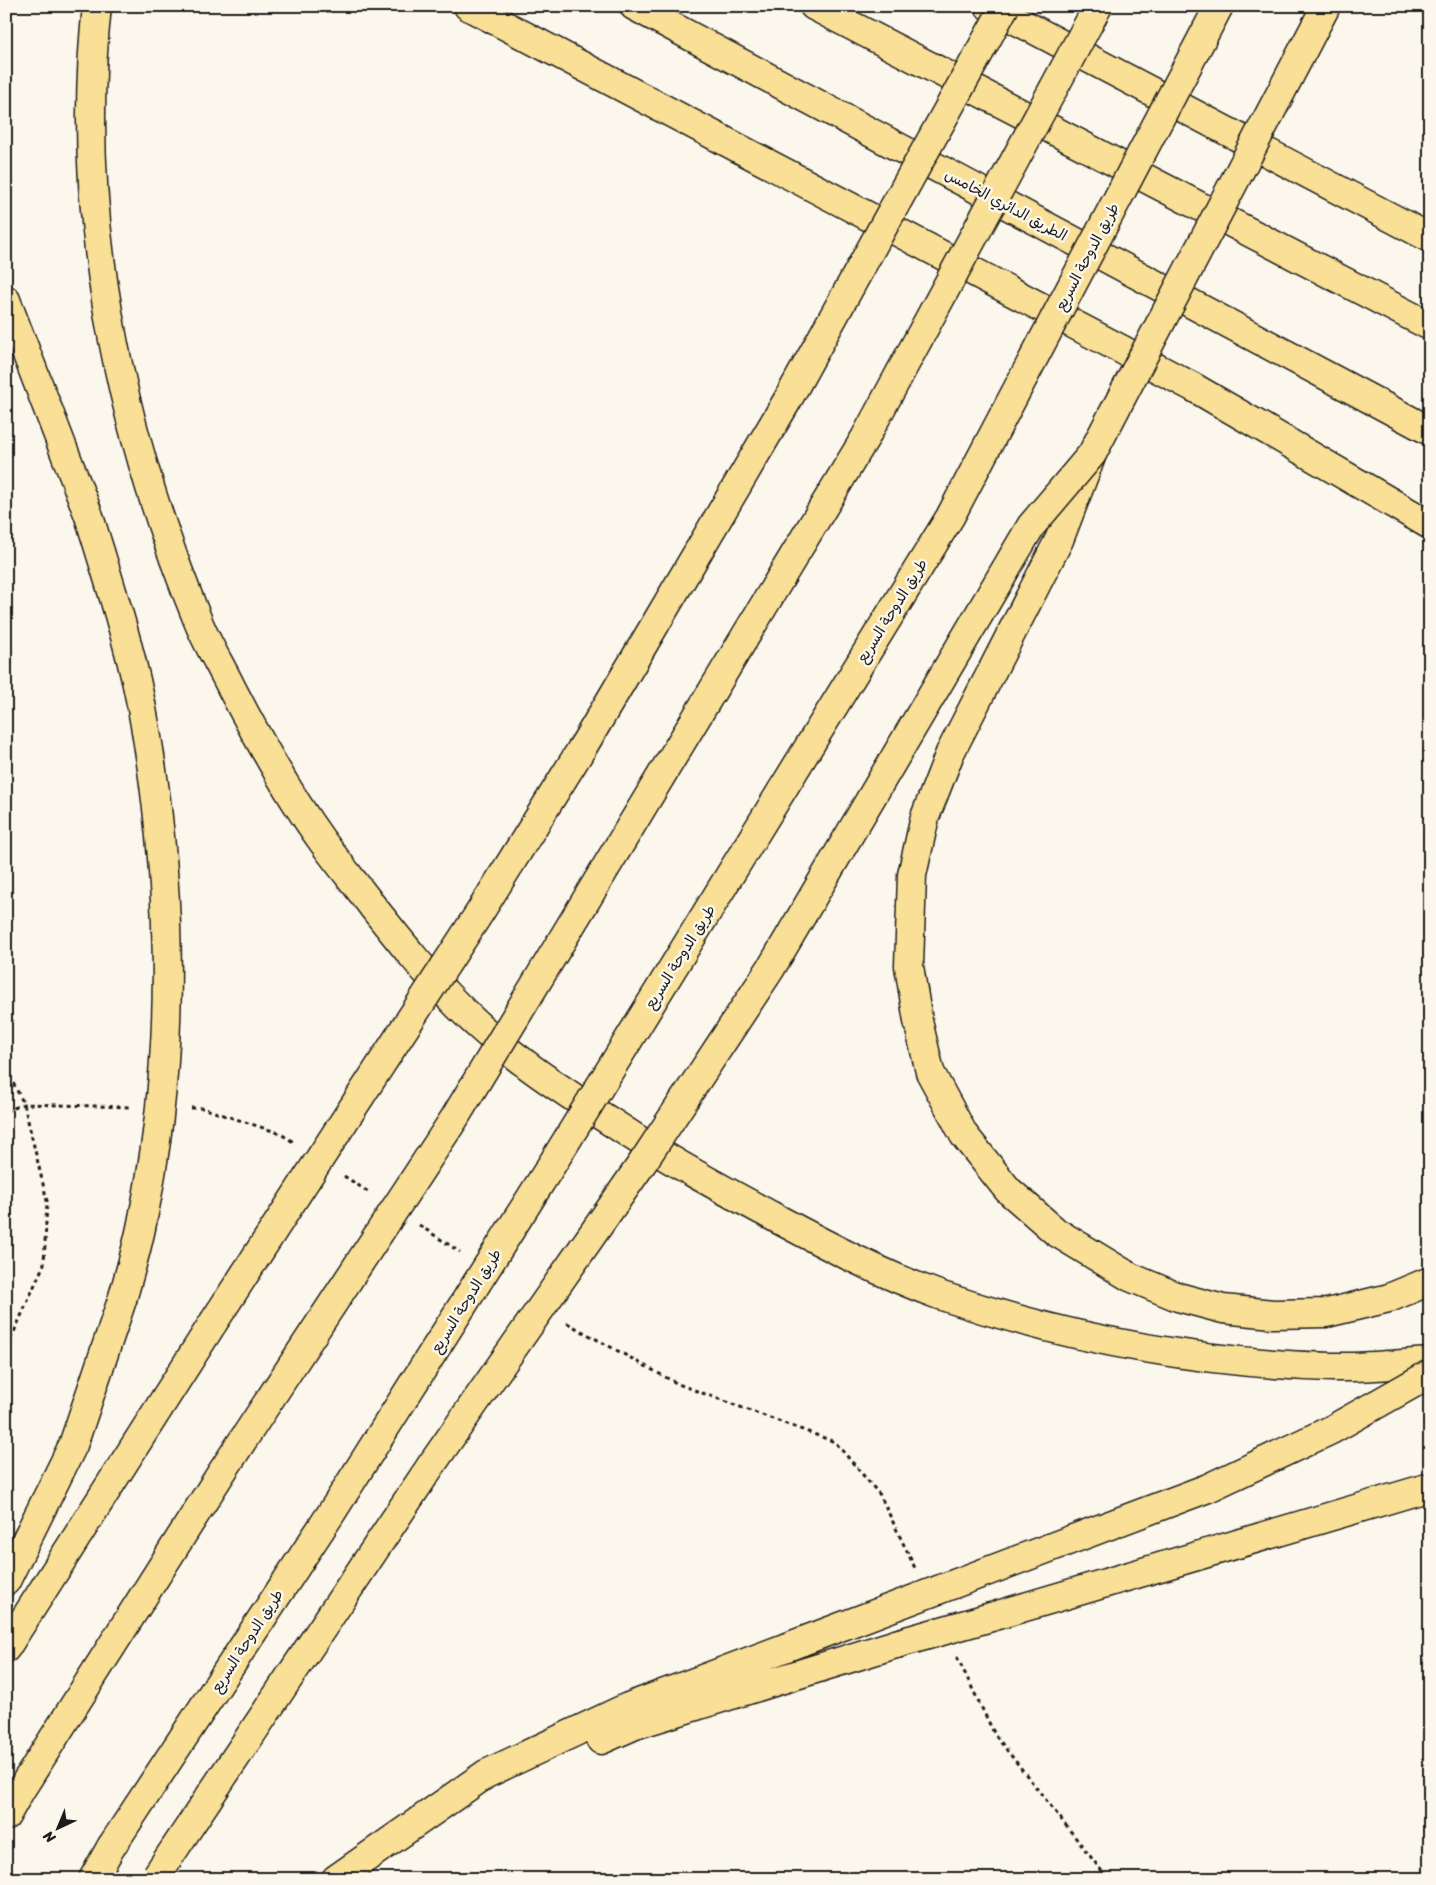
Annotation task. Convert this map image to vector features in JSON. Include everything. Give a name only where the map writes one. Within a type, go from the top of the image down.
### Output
[{"type":"highway","points":[[97,6],[90,98],[92,186],[102,274],[118,367],[145,468],[168,540],[199,626],[257,736],[319,837],[404,945],[460,1008],[539,1075],[674,1163],[845,1255],[936,1294],[1023,1321],[1133,1346],[1241,1360],[1336,1368],[1430,1362]]},
{"type":"highway","points":[[468,6],[1193,387],[1430,525]]},
{"type":"highway","name":"الطريق الدائري الخامس","points":[[634,6],[1430,431]]},
{"type":"highway","points":[[814,6],[1430,326]]},
{"type":"highway","points":[[989,6],[1430,238]]},
{"type":"highway","points":[[6,1648],[213,1323],[475,921],[584,745],[787,401],[1005,6]]},
{"type":"highway","points":[[6,1816],[220,1475],[454,1119],[865,438],[1098,6]]},
{"type":"highway","name":"طريق الدوحة السريع","points":[[93,1879],[111,1847],[330,1515],[549,1170],[950,517],[1219,6]]},
{"type":"highway","points":[[1326,6],[1092,454],[1058,540],[950,752],[925,817],[912,875],[909,966],[918,1020],[930,1072],[964,1135],[1008,1190],[1056,1232],[1130,1277],[1178,1297],[1223,1308],[1273,1314],[1327,1313],[1389,1298],[1430,1281]]},
{"type":"highway","points":[[6,300],[90,516],[123,626],[145,724],[160,837],[168,952],[164,1057],[156,1142],[142,1224],[122,1300],[72,1445],[6,1581]]},
{"type":"highway","points":[[1193,387],[1430,543]]},
{"type":"highway","points":[[156,1877],[432,1464],[642,1162],[765,976],[1031,526],[1092,454]]},
{"type":"highway","points":[[336,1879],[486,1774],[628,1706],[1208,1488],[1331,1430],[1430,1374]]},
{"type":"highway","points":[[405,1832],[635,1724],[896,1644],[1430,1487]]},
{"type":"path","points":[[6,1069],[24,1104],[47,1200],[44,1264],[6,1350]]},
{"type":"path","points":[[6,1111],[24,1104],[132,1107]]},
{"type":"path","points":[[182,1108],[202,1108],[228,1116],[280,1133],[296,1144]]},
{"type":"path","points":[[338,1171],[371,1193]]},
{"type":"path","points":[[413,1221],[462,1254]]},
{"type":"path","points":[[562,1320],[678,1384],[835,1442],[880,1495],[915,1569]]},
{"type":"path","points":[[953,1648],[995,1735],[1108,1879]]}]
